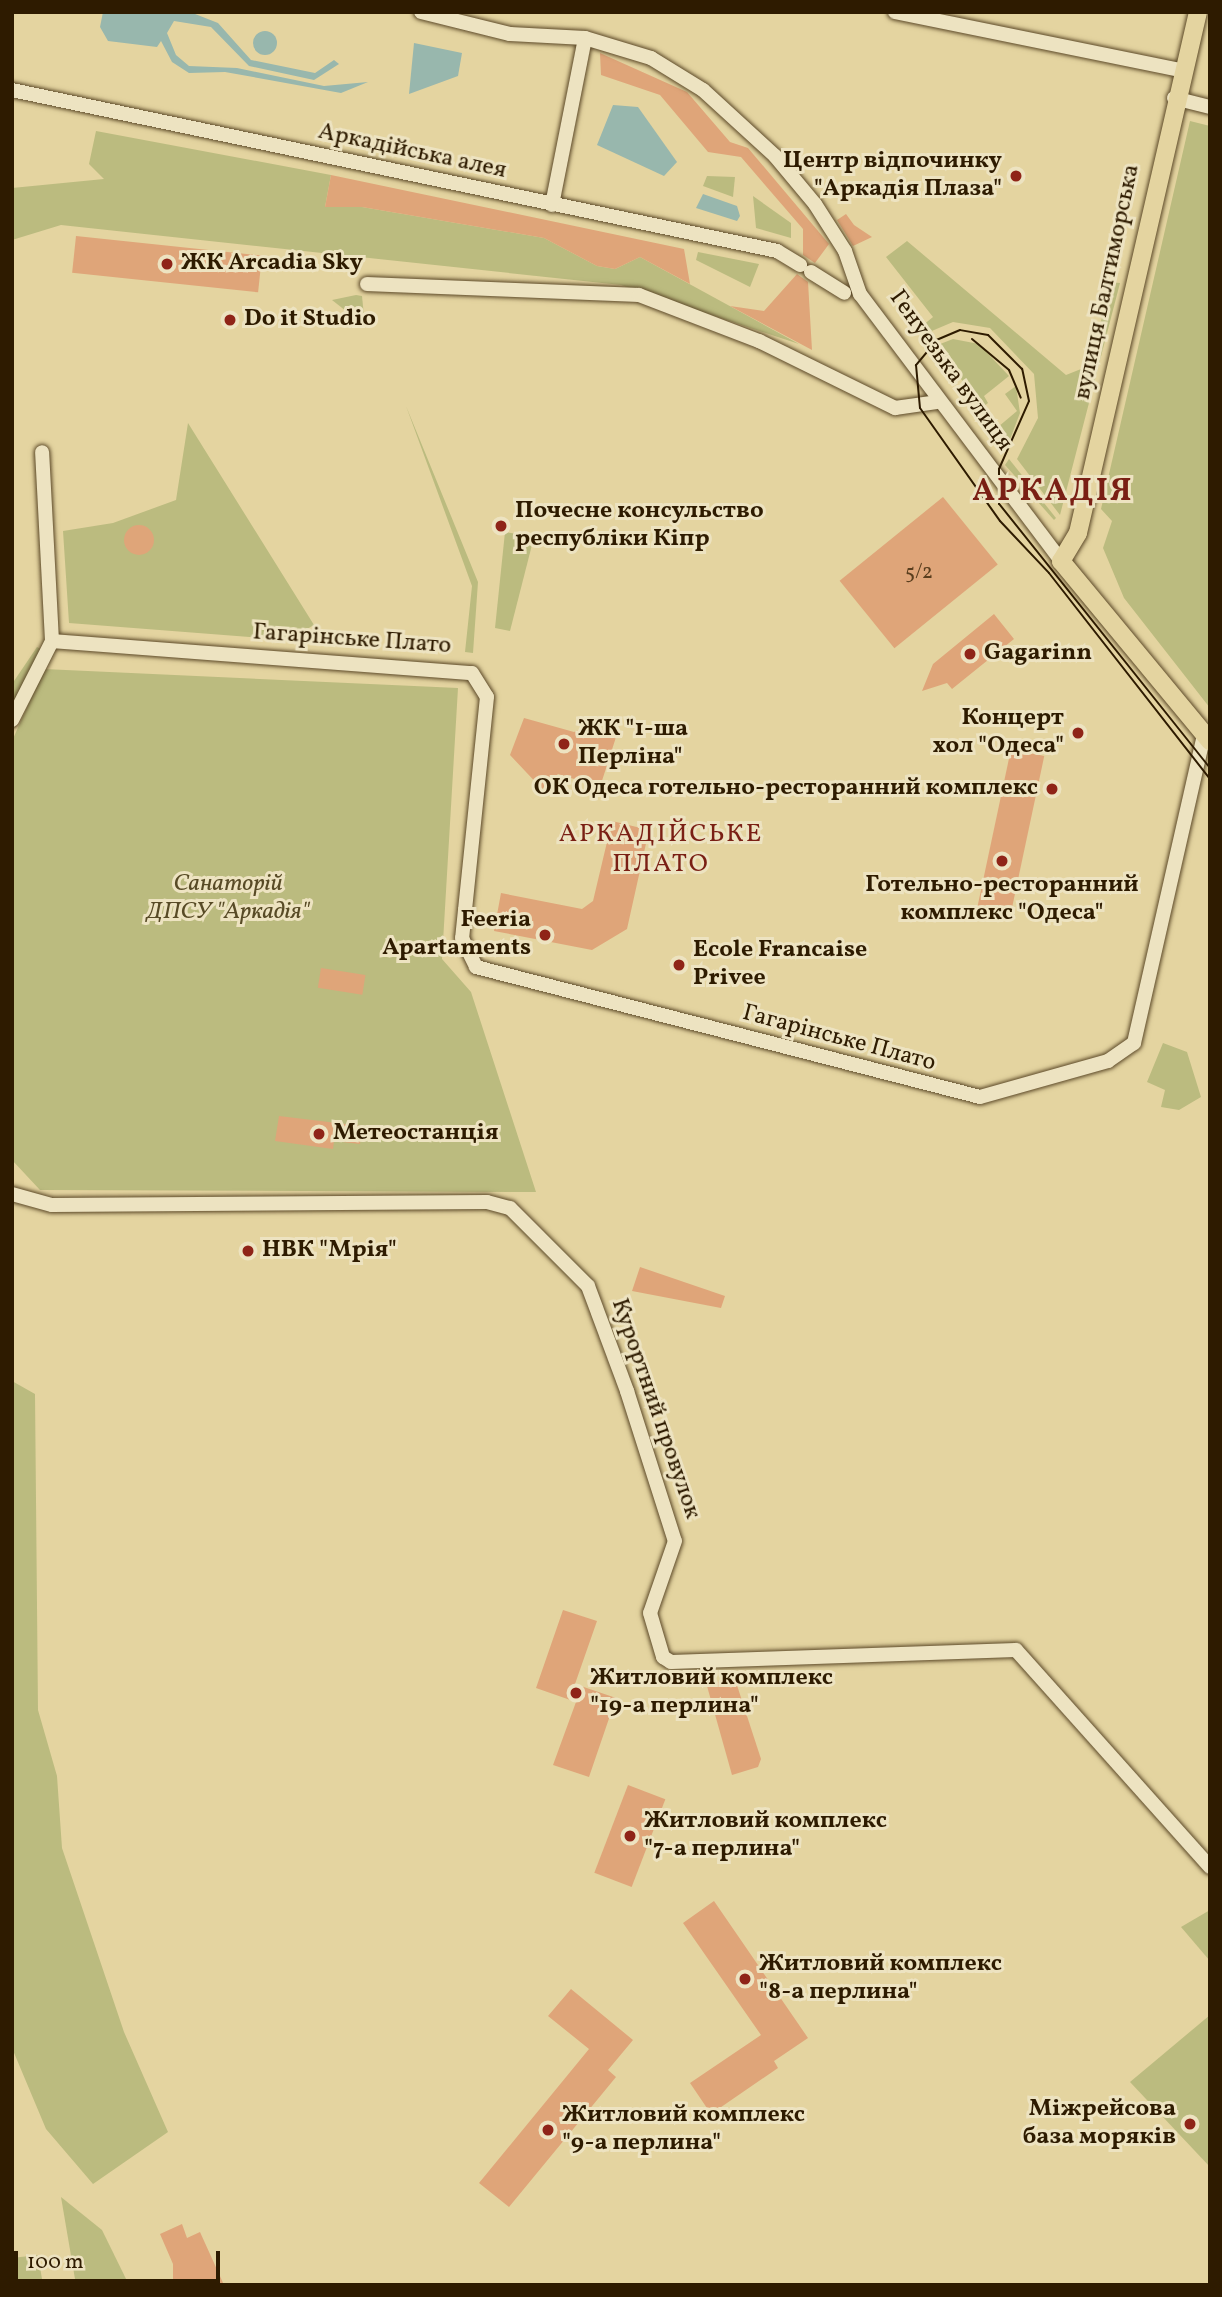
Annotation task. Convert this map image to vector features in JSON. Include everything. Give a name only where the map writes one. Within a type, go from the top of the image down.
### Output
[{"type":"main road","name":"вулиця Балтиморська","points":[[1061,561],[1078,533],[1174,98],[1198,12]]},
{"type":"main road","name":"Генуезька вулиця","points":[[1061,561],[1207,737]]},
{"type":"street","name":"Генуезька вулиця","points":[[421,12],[510,34],[585,38],[677,71],[775,156],[845,251],[860,294],[933,396],[1061,561]]},
{"type":"street","points":[[895,12],[1181,70]]},
{"type":"street","points":[[552,205],[585,38]]},
{"type":"street","name":"Аркадійська алея","points":[[12,90],[777,251],[844,293]]},
{"type":"street","points":[[1174,98],[1210,107]]},
{"type":"street","points":[[368,284],[639,295],[759,341],[895,408],[933,396]]},
{"type":"street","points":[[12,720],[52,641],[42,452]]},
{"type":"street","name":"Гагарінське Плато","points":[[52,641],[472,673],[487,696],[462,938],[476,967],[980,1097],[1108,1061],[1134,1043],[1207,737]]},
{"type":"street","name":"Курортний провулок","points":[[12,1194],[52,1205],[487,1202],[510,1208],[588,1286],[623,1379],[675,1541],[650,1614],[653,1638],[670,1662],[1016,1650],[1210,1867]]},
{"type":"green space","points":[[1190,121],[1210,126],[1210,708],[1124,598],[1103,548],[1112,521],[1101,509]]},
{"type":"green space","points":[[96,131],[331,175],[325,207],[362,207],[544,238],[597,266],[615,269],[640,257],[799,344],[621,285],[61,225],[12,240],[12,188],[104,179],[89,164]]},
{"type":"green space","points":[[707,176],[735,177],[733,197],[703,186]]},
{"type":"green space","points":[[753,196],[791,223],[791,238],[756,228]]},
{"type":"green space","points":[[907,241],[1066,375],[1091,365],[1110,282],[1120,283],[1060,515],[1017,459],[1038,418],[1034,374],[990,328],[953,322],[927,333],[922,326],[933,317],[886,257]]},
{"type":"green space","points":[[698,252],[759,264],[750,287],[696,260]]},
{"type":"green space","points":[[356,295],[362,296],[365,326],[332,300]]},
{"type":"green space","points":[[953,339],[979,344],[1009,376],[984,396],[988,403],[983,407],[935,346]]},
{"type":"green space","points":[[1016,386],[1020,413],[1009,442],[998,427],[1017,411],[1005,394]]},
{"type":"green space","points":[[406,406],[478,582],[473,653],[465,652],[472,586]]},
{"type":"green space","points":[[188,423],[314,625],[288,640],[69,623],[63,531],[113,523],[176,500]]},
{"type":"green space","points":[[1009,459],[1056,518],[1054,520],[1005,465]]},
{"type":"green space","points":[[505,532],[534,537],[510,631],[495,628]]},
{"type":"green space","points":[[37,647],[43,650],[12,712],[12,684]]},
{"type":"green space","name":"Санаторій ДПСУ \"Аркадія\"","points":[[44,669],[458,688],[442,959],[471,992],[536,1192],[40,1190],[12,1160],[12,741]]},
{"type":"green space","points":[[1163,1043],[1187,1052],[1201,1097],[1179,1110],[1161,1107],[1165,1090],[1147,1082]]},
{"type":"green space","points":[[12,1381],[35,1394],[38,1710],[57,1776],[62,1848],[124,2032],[168,2132],[93,2184],[46,2129],[12,2048]]},
{"type":"green space","points":[[1210,1910],[1210,1961],[1181,1927]]},
{"type":"green space","name":"Міжрейсова база моряків","points":[[1210,2015],[1210,2167],[1130,2082]]},
{"type":"green space","points":[[61,2197],[102,2230],[129,2285],[76,2285]]},
{"type":"green space","points":[[38,2255],[43,2285],[12,2285],[12,2258]]},
{"type":"water","points":[[103,12],[190,12],[218,23],[251,60],[315,73],[334,60],[339,64],[314,80],[249,66],[211,27],[174,21],[167,33],[176,55],[189,66],[237,68],[324,86],[368,82],[341,93],[225,72],[189,73],[172,62],[161,41],[157,47],[108,41],[100,27]]},
{"type":"water","points":[[265,31],[274,34],[277,43],[274,52],[265,55],[256,52],[253,43],[256,34]]},
{"type":"water","points":[[414,43],[462,53],[458,76],[409,94]]},
{"type":"water","points":[[613,105],[638,107],[677,162],[664,176],[597,145]]},
{"type":"water","points":[[703,194],[737,206],[740,216],[737,221],[696,208]]},
{"type":"building","points":[[600,53],[687,92],[730,142],[748,148],[829,244],[815,263],[803,255],[803,229],[741,157],[708,152],[660,95],[601,75]]},
{"type":"building","points":[[331,175],[684,249],[690,284],[640,257],[615,269],[597,266],[544,238],[362,207],[325,207]]},
{"type":"building","points":[[846,214],[854,225],[872,237],[853,246],[837,220]]},
{"type":"building","name":"ЖК Arcadia Sky","points":[[76,236],[262,256],[258,292],[72,273]]},
{"type":"building","points":[[797,274],[808,282],[812,350],[730,306],[764,311]]},
{"type":"building","points":[[943,497],[998,565],[894,648],[840,581]]},
{"type":"building","points":[[139,525],[145,526],[153,534],[153,546],[145,554],[139,555],[133,554],[125,546],[124,540],[125,534],[133,526]]},
{"type":"building","name":"Gagarinn","points":[[994,614],[1014,639],[952,689],[947,683],[922,691],[933,664]]},
{"type":"building","name":"ЖК \"1-ша Перліна\"","points":[[524,718],[574,732],[589,725],[617,734],[600,787],[558,774],[542,789],[510,755]]},
{"type":"building","name":"Готельно-ресторанний комплекс \"Одеса\"","points":[[1011,749],[1044,756],[1009,921],[976,914]]},
{"type":"building","points":[[612,821],[649,830],[627,929],[592,950],[494,931],[501,893],[582,909],[593,901]]},
{"type":"building","points":[[321,968],[365,975],[362,995],[318,988]]},
{"type":"building","name":"Метеостанція","points":[[279,1116],[362,1126],[360,1144],[334,1141],[333,1149],[275,1141]]},
{"type":"building","points":[[640,1267],[725,1296],[721,1308],[632,1291]]},
{"type":"building","name":"Житловий комплекс \"19-а перлина\"","points":[[563,1610],[597,1621],[575,1684],[616,1698],[589,1777],[553,1765],[576,1702],[536,1688]]},
{"type":"building","points":[[734,1676],[761,1759],[758,1767],[732,1775],[707,1686]]},
{"type":"building","name":"Житловий комплекс \"7-а перлина\"","points":[[628,1785],[665,1799],[632,1887],[594,1873]]},
{"type":"building","name":"Житловий комплекс \"8-а перлина\"","points":[[714,1901],[808,2038],[774,2061],[778,2068],[711,2114],[690,2083],[761,2035],[683,1923]]},
{"type":"building","name":"Житловий комплекс \"9-а перлина\"","points":[[571,1989],[633,2040],[608,2070],[616,2077],[509,2207],[479,2183],[589,2049],[548,2016]]},
{"type":"building","points":[[182,2224],[187,2238],[200,2232],[224,2285],[173,2285],[173,2264],[160,2234]]},
{"type":"tram line","points":[[1210,768],[999,504],[999,469],[1029,401],[1022,369],[988,335],[960,330],[937,340],[916,365],[920,408],[1000,521],[1049,573],[1210,779]]},
{"type":"tram line","points":[[972,339],[1009,370],[1021,398]]},
{"type":"place","name":"Центр відпочинку \"Аркадія Плаза\"","points":[[1016,176]]},
{"type":"place","name":"ЖК Arcadia Sky","points":[[167,264]]},
{"type":"place","name":"Do it Studio","points":[[230,320]]},
{"type":"place","name":"Почесне консульство республіки Кіпр","points":[[501,526]]},
{"type":"place","name":"Gagarinn","points":[[970,654]]},
{"type":"place","name":"Концерт хол \"Одеса\"","points":[[1078,733]]},
{"type":"place","name":"ЖК \"1-ша Перліна\"","points":[[564,744]]},
{"type":"place","name":"ОК Одеса готельно-ресторанний комплекс","points":[[1052,789]]},
{"type":"place","name":"Готельно-ресторанний комплекс \"Одеса\"","points":[[1002,861]]},
{"type":"place","name":"Feeria Apartaments","points":[[545,935]]},
{"type":"place","name":"Ecole Francaise Privee","points":[[679,965]]},
{"type":"place","name":"Метеостанція","points":[[319,1134]]},
{"type":"place","name":"НВК \"Мрія\"","points":[[248,1251]]},
{"type":"place","name":"Житловий комплекс \"19-а перлина\"","points":[[576,1693]]},
{"type":"place","name":"Житловий комплекс \"7-а перлина\"","points":[[630,1836]]},
{"type":"place","name":"Житловий комплекс \"8-а перлина\"","points":[[745,1979]]},
{"type":"place","name":"Міжрейсова база моряків","points":[[1190,2124]]},
{"type":"place","name":"Житловий комплекс \"9-а перлина\"","points":[[548,2130]]},
{"type":"district","name":"АРКАДІЯ","points":[[1053,492]]},
{"type":"district","name":"АРКАДІЙСЬКЕ ПЛАТО","points":[[661,850]]}]
